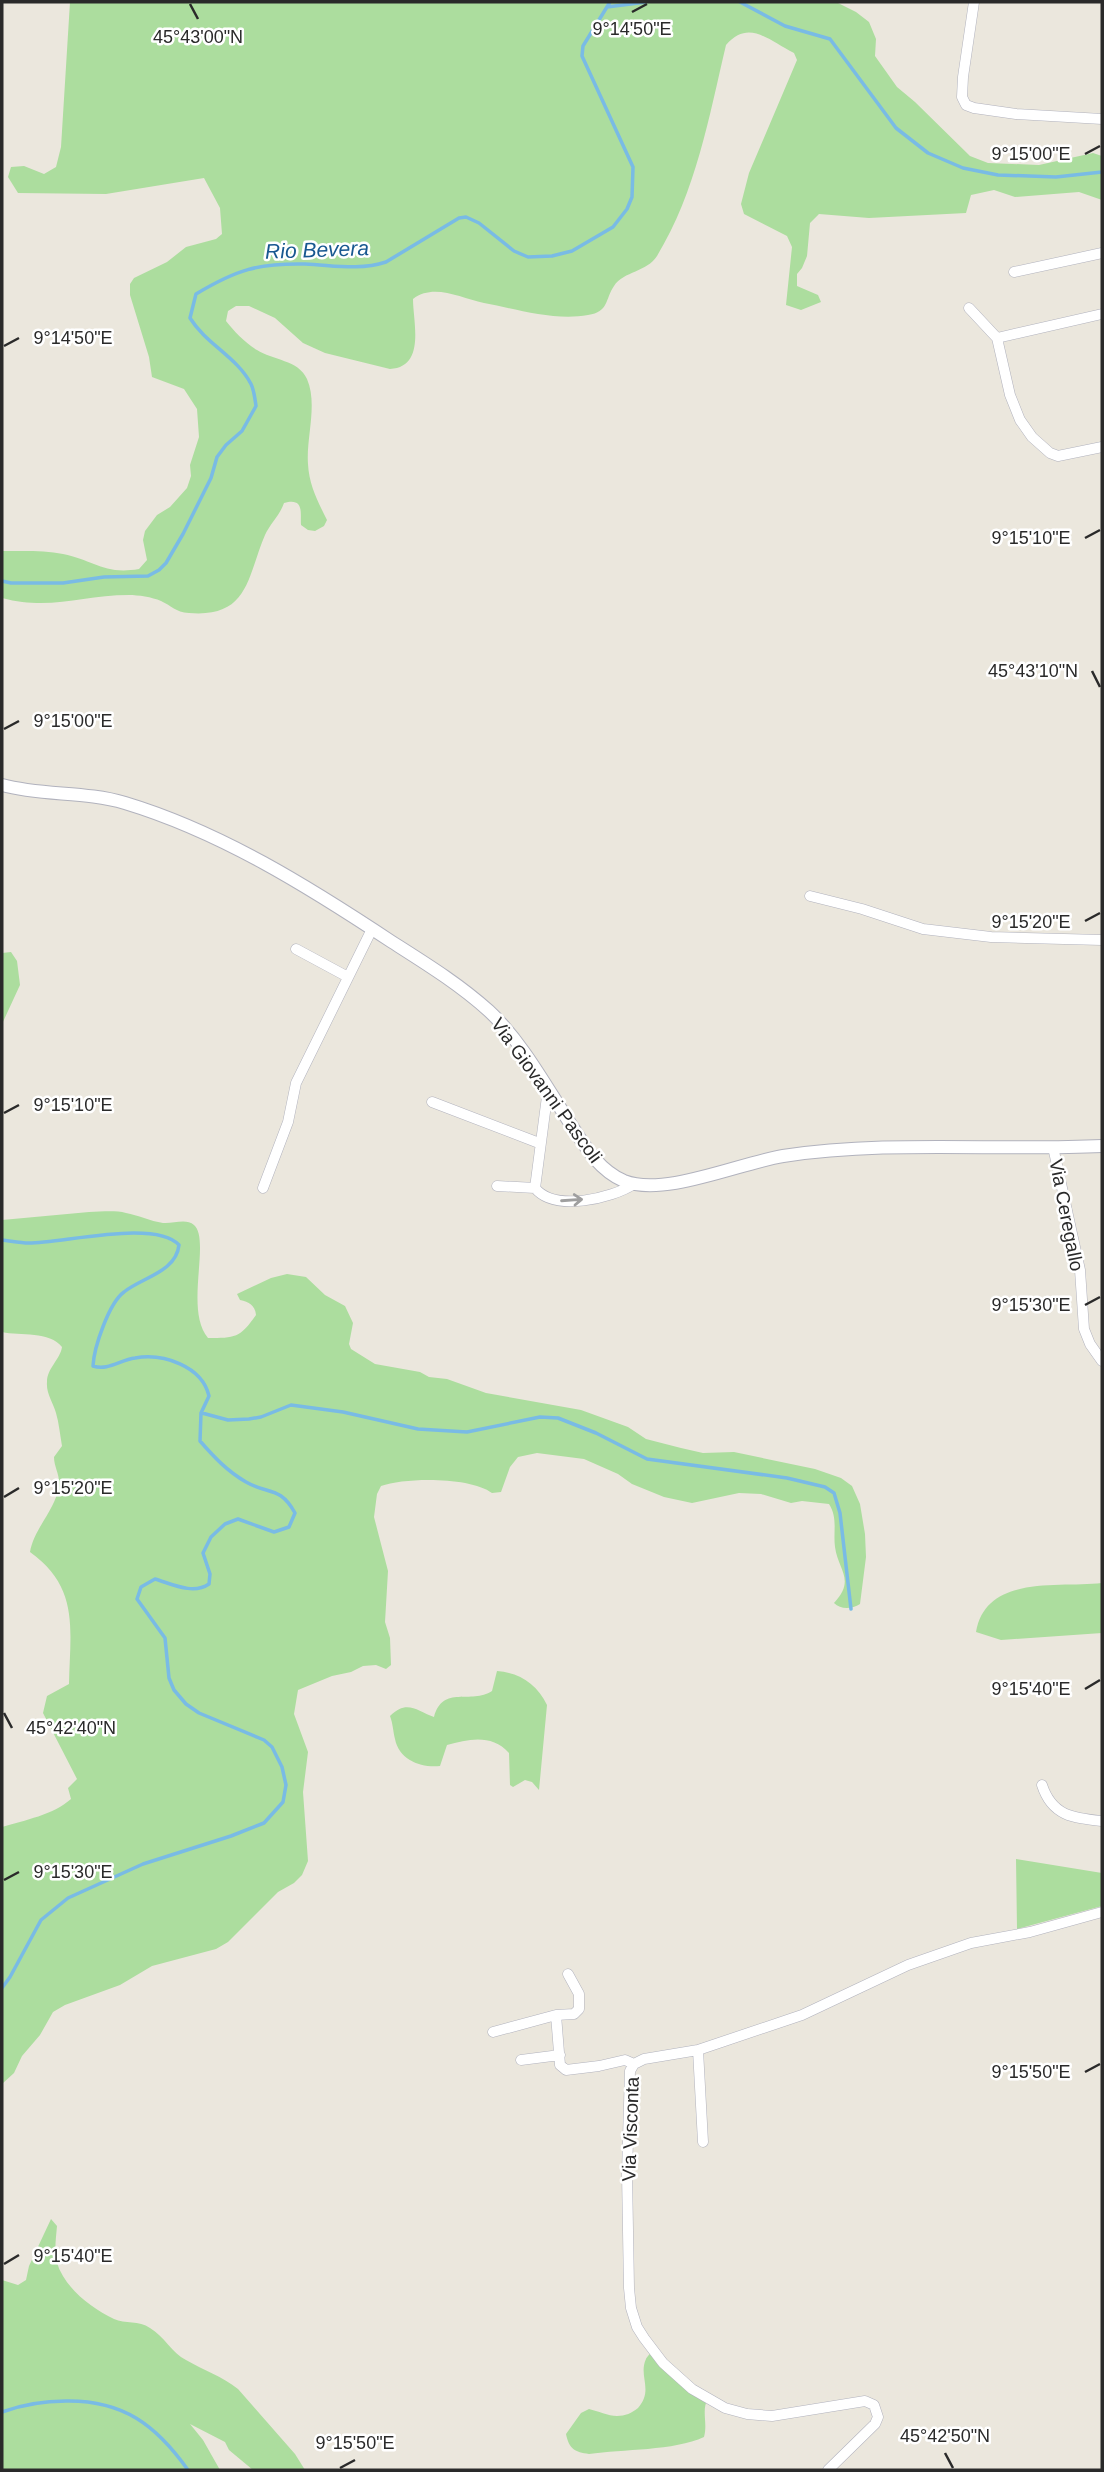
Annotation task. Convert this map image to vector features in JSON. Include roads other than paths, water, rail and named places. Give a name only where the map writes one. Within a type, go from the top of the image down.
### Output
[{"type":"street","points":[[974,2],[963,77],[962,97],[966,105],[1016,114],[1102,119]]},
{"type":"street","points":[[1014,272],[1102,253]]},
{"type":"street","points":[[969,308],[997,338],[1010,395],[1020,420],[1032,437],[1050,453],[1058,456],[1102,447]]},
{"type":"street","points":[[997,338],[1102,314]]},
{"type":"street","name":"Via Giovanni Pascoli","points":[[2,785],[24,790],[90,795],[157,814],[244,854],[372,929],[457,985],[489,1011],[516,1042],[594,1158],[614,1176],[634,1184]]},
{"type":"street","points":[[810,896],[923,929],[991,937],[1102,940]]},
{"type":"street","points":[[263,1188],[285,1133],[296,1083],[372,929]]},
{"type":"street","points":[[296,949],[348,977]]},
{"type":"street","points":[[535,1188],[548,1088]]},
{"type":"street","points":[[432,1102],[539,1143]]},
{"type":"street","points":[[497,1186],[535,1188],[546,1198],[564,1202],[618,1193],[634,1184],[648,1186],[678,1182],[767,1159],[807,1154],[882,1148],[1102,1146]]},
{"type":"street","name":"Via Ceregallo","points":[[1053,1147],[1080,1270],[1084,1329],[1090,1344],[1102,1361]]},
{"type":"street","points":[[1042,1785],[1045,1795],[1059,1812],[1080,1819],[1102,1821]]},
{"type":"street","name":"Via Visconta","points":[[828,2470],[875,2424],[878,2417],[874,2405],[865,2401],[772,2416],[747,2414],[725,2408],[677,2377],[636,2327],[629,2288],[627,2173],[630,2071],[634,2064],[644,2059],[698,2050],[802,2015],[908,1965],[971,1943],[1030,1932],[1102,1912]]},
{"type":"street","points":[[493,2032],[556,2015],[574,2014],[579,2009],[579,1994],[568,1974]]},
{"type":"street","points":[[556,2015],[561,2065],[566,2070],[625,2060],[634,2064]]},
{"type":"street","points":[[698,2050],[703,2142]]},
{"type":"street","points":[[521,2060],[560,2055]]},
{"type":"waterway","name":"Rio Bevera","points":[[2,581],[63,583],[104,577],[148,576],[166,563],[211,478],[217,457],[242,431],[256,406],[252,386],[245,374],[190,318],[196,294],[223,279],[260,267],[305,264],[355,267],[376,265],[386,262],[459,218],[466,217],[479,223],[514,251],[528,257],[552,256],[572,251],[613,227],[627,209],[632,197],[633,167],[582,56],[583,46],[610,2]]},
{"type":"waterway","points":[[607,7],[646,2]]},
{"type":"waterway","points":[[740,2],[785,26],[830,39],[896,128],[928,153],[963,168],[998,175],[1056,177],[1102,172]]},
{"type":"waterway","points":[[2,1240],[29,1243],[130,1233],[167,1237],[179,1245],[172,1262],[118,1298],[103,1326],[93,1366],[104,1367],[146,1357],[169,1360],[190,1369],[205,1386],[209,1396],[201,1413],[200,1441],[233,1473],[254,1486],[279,1495],[290,1504],[295,1513],[289,1527],[274,1532],[238,1519],[225,1524],[211,1537],[203,1553],[210,1574],[209,1584],[189,1589],[155,1579],[141,1587],[137,1599],[165,1638],[169,1678],[174,1690],[186,1704],[199,1713],[264,1740],[272,1747],[282,1767],[286,1785],[283,1802],[264,1823],[143,1864],[68,1898],[41,1920],[2,1988]]},
{"type":"waterway","points":[[202,1413],[228,1420],[249,1419],[291,1405],[343,1412],[418,1429],[467,1432],[540,1417],[558,1418],[596,1433],[647,1459],[787,1478],[825,1487],[834,1493],[840,1513],[851,1609]]},
{"type":"waterway","points":[[2,2412],[49,2402],[105,2405],[136,2418],[150,2428],[188,2470]]}]
